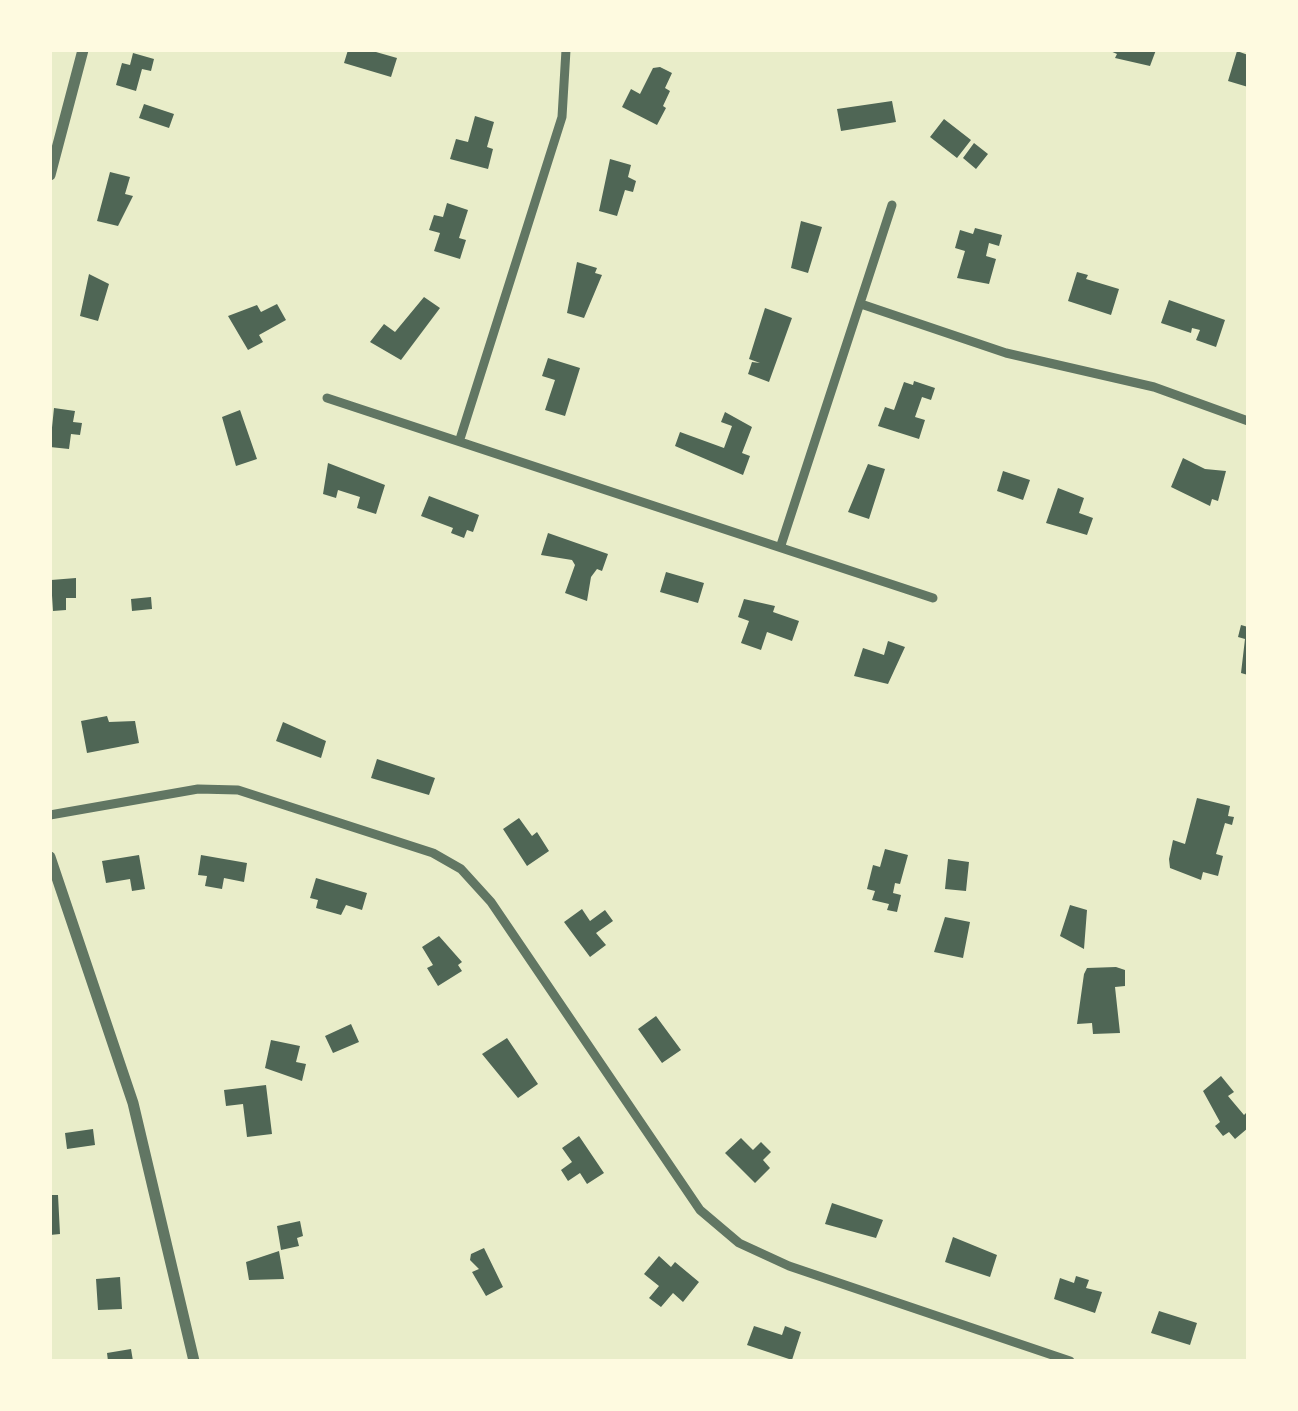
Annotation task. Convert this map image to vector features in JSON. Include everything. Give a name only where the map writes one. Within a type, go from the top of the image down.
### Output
[{"type":"street","points":[[50,174],[83,50]]},
{"type":"street","points":[[460,439],[562,117],[566,50]]},
{"type":"street","points":[[781,545],[892,206]]},
{"type":"street","points":[[861,304],[1006,353],[1154,387],[1248,421]]},
{"type":"street","points":[[328,398],[933,598]]},
{"type":"street","points":[[50,815],[198,788],[238,790],[434,853],[461,869],[490,902],[700,1210],[738,1243],[789,1266],[1070,1361]]},
{"type":"street","points":[[50,856],[133,1103],[194,1361]]},
{"type":"building","points":[[348,50],[369,50],[397,58],[391,77],[344,63]]},
{"type":"building","points":[[1108,50],[1156,50],[1150,66],[1115,58],[1117,54]]},
{"type":"building","points":[[1237,51],[1248,55],[1248,87],[1228,81]]},
{"type":"building","points":[[133,53],[154,59],[151,71],[142,69],[136,91],[116,85],[122,63],[130,65]]},
{"type":"building","points":[[653,68],[672,73],[665,88],[670,91],[663,106],[666,108],[657,125],[622,107],[631,89],[640,94]]},
{"type":"building","points":[[892,101],[896,122],[841,131],[837,109]]},
{"type":"building","points":[[144,104],[174,114],[169,128],[139,118]]},
{"type":"building","points":[[475,116],[494,122],[487,147],[493,149],[488,169],[450,159],[456,139],[468,142]]},
{"type":"building","points":[[944,119],[971,140],[957,158],[930,137]]},
{"type":"building","points":[[974,143],[988,154],[976,169],[963,158]]},
{"type":"building","points":[[610,159],[631,165],[628,177],[636,181],[633,192],[625,190],[617,216],[599,211]]},
{"type":"building","points":[[110,172],[130,177],[125,194],[133,196],[118,226],[97,221]]},
{"type":"building","points":[[447,203],[468,210],[459,238],[466,240],[460,259],[434,251],[440,233],[429,230],[434,215],[443,217]]},
{"type":"building","points":[[801,221],[822,227],[808,273],[791,268]]},
{"type":"building","points":[[975,228],[1002,235],[999,246],[989,243],[986,256],[996,259],[989,284],[957,278],[965,251],[955,248],[960,230],[973,234]]},
{"type":"building","points":[[577,262],[597,268],[595,273],[602,275],[584,318],[567,313]]},
{"type":"building","points":[[1077,272],[1088,275],[1086,279],[1119,289],[1111,315],[1068,301]]},
{"type":"building","points":[[89,274],[109,284],[98,321],[80,316]]},
{"type":"building","points":[[424,297],[440,308],[401,360],[370,342],[384,324],[395,332]]},
{"type":"building","points":[[1169,300],[1225,320],[1216,347],[1196,340],[1200,330],[1192,328],[1191,333],[1161,323]]},
{"type":"building","points":[[277,304],[286,320],[259,335],[263,342],[248,350],[228,316],[257,305],[261,312]]},
{"type":"building","points":[[765,308],[792,318],[769,382],[748,374],[752,362],[760,363],[749,359]]},
{"type":"building","points":[[548,358],[580,368],[565,416],[545,410],[555,380],[542,376]]},
{"type":"building","points":[[914,381],[935,388],[931,400],[922,397],[915,417],[925,420],[919,439],[878,426],[885,407],[894,410],[904,382],[913,385]]},
{"type":"building","points":[[54,408],[75,411],[73,422],[82,423],[80,435],[71,434],[69,449],[50,447]]},
{"type":"building","points":[[240,410],[257,459],[236,466],[222,417]]},
{"type":"building","points":[[725,412],[752,427],[742,453],[750,456],[743,475],[675,446],[680,432],[724,448],[732,426],[721,422]]},
{"type":"building","points":[[1183,458],[1205,469],[1226,471],[1218,501],[1212,499],[1210,506],[1171,487]]},
{"type":"building","points":[[328,463],[385,485],[376,514],[357,508],[360,497],[338,490],[336,498],[323,494]]},
{"type":"building","points":[[868,464],[885,469],[869,519],[848,512]]},
{"type":"building","points":[[1003,471],[1030,480],[1023,500],[997,491]]},
{"type":"building","points":[[1058,488],[1084,498],[1079,513],[1093,518],[1087,535],[1046,523]]},
{"type":"building","points":[[429,496],[479,515],[473,532],[467,530],[464,538],[451,533],[453,528],[421,516]]},
{"type":"building","points":[[548,533],[608,554],[602,571],[597,569],[591,577],[587,601],[565,593],[575,565],[572,560],[541,555]]},
{"type":"building","points":[[666,572],[704,583],[698,603],[660,592]]},
{"type":"building","points":[[76,578],[76,598],[66,598],[66,610],[53,611],[51,580]]},
{"type":"building","points":[[151,597],[152,609],[132,611],[131,599]]},
{"type":"building","points":[[744,599],[775,606],[773,612],[799,621],[792,641],[767,632],[761,650],[741,643],[749,621],[738,617]]},
{"type":"building","points":[[1241,625],[1248,627],[1248,675],[1241,673],[1245,639],[1238,637]]},
{"type":"building","points":[[888,641],[905,647],[888,684],[854,676],[863,648],[884,655]]},
{"type":"building","points":[[107,716],[109,722],[135,721],[139,743],[87,753],[81,721]]},
{"type":"building","points":[[283,722],[326,741],[321,758],[276,741]]},
{"type":"building","points":[[377,759],[435,778],[429,795],[371,778]]},
{"type":"building","points":[[1197,798],[1230,806],[1228,816],[1234,817],[1232,825],[1225,823],[1216,854],[1223,856],[1218,876],[1203,872],[1201,880],[1170,868],[1169,859],[1173,840],[1185,844]]},
{"type":"building","points":[[519,818],[532,836],[537,832],[549,851],[527,866],[503,829]]},
{"type":"building","points":[[885,849],[908,855],[900,884],[895,883],[893,893],[901,895],[897,912],[887,910],[889,904],[872,900],[875,891],[867,889],[873,865],[880,867]]},
{"type":"building","points":[[139,855],[145,889],[132,891],[130,879],[106,883],[102,861]]},
{"type":"building","points":[[201,855],[247,863],[244,882],[224,878],[222,889],[205,886],[207,876],[198,875]]},
{"type":"building","points":[[948,859],[969,862],[966,891],[945,889]]},
{"type":"building","points":[[316,878],[367,893],[362,910],[346,905],[341,915],[316,908],[318,900],[310,898]]},
{"type":"building","points":[[1070,905],[1087,910],[1084,949],[1060,936]]},
{"type":"building","points":[[582,909],[590,921],[605,910],[613,921],[596,933],[606,945],[590,957],[564,922]]},
{"type":"building","points":[[945,917],[970,922],[963,958],[934,952]]},
{"type":"building","points":[[439,936],[462,962],[458,965],[462,971],[438,986],[427,968],[433,965],[422,947]]},
{"type":"building","points":[[1087,968],[1125,970],[1125,986],[1115,987],[1120,1033],[1093,1034],[1092,1023],[1077,1024],[1084,974]]},
{"type":"building","points":[[656,1016],[681,1050],[662,1063],[638,1029]]},
{"type":"building","points":[[351,1024],[359,1042],[333,1053],[325,1036]]},
{"type":"building","points":[[507,1038],[538,1084],[518,1098],[482,1054]]},
{"type":"building","points":[[271,1040],[300,1046],[296,1062],[306,1064],[302,1081],[265,1068]]},
{"type":"building","points":[[1221,1076],[1234,1092],[1228,1096],[1244,1115],[1248,1111],[1248,1128],[1235,1139],[1229,1132],[1223,1136],[1215,1126],[1220,1122],[1203,1091]]},
{"type":"building","points":[[266,1085],[272,1134],[247,1137],[243,1104],[226,1106],[224,1090]]},
{"type":"building","points":[[93,1129],[95,1145],[67,1149],[65,1133]]},
{"type":"building","points":[[579,1136],[604,1173],[587,1184],[580,1173],[568,1181],[561,1170],[572,1162],[562,1148]]},
{"type":"building","points":[[741,1138],[753,1150],[761,1142],[771,1152],[763,1160],[770,1168],[755,1183],[725,1153]]},
{"type":"building","points":[[50,1195],[58,1195],[60,1234],[50,1235]]},
{"type":"building","points":[[832,1203],[883,1220],[876,1238],[825,1224]]},
{"type":"building","points":[[300,1221],[303,1236],[297,1238],[299,1246],[281,1250],[277,1226]]},
{"type":"building","points":[[953,1237],[997,1255],[990,1277],[945,1262]]},
{"type":"building","points":[[484,1248],[503,1287],[486,1296],[472,1272],[479,1269],[470,1260],[471,1254]]},
{"type":"building","points":[[279,1251],[284,1279],[249,1280],[246,1262]]},
{"type":"building","points":[[659,1256],[671,1267],[675,1262],[699,1282],[683,1302],[673,1293],[661,1307],[649,1298],[659,1286],[644,1274]]},
{"type":"building","points":[[1076,1276],[1089,1280],[1086,1288],[1102,1292],[1095,1313],[1054,1299],[1060,1278],[1074,1283]]},
{"type":"building","points":[[120,1277],[122,1309],[98,1310],[96,1279]]},
{"type":"building","points":[[1159,1311],[1197,1323],[1190,1345],[1151,1333]]},
{"type":"building","points":[[754,1326],[782,1335],[785,1326],[801,1332],[792,1360],[747,1345]]},
{"type":"building","points":[[131,1349],[133,1361],[108,1361],[107,1353]]}]
